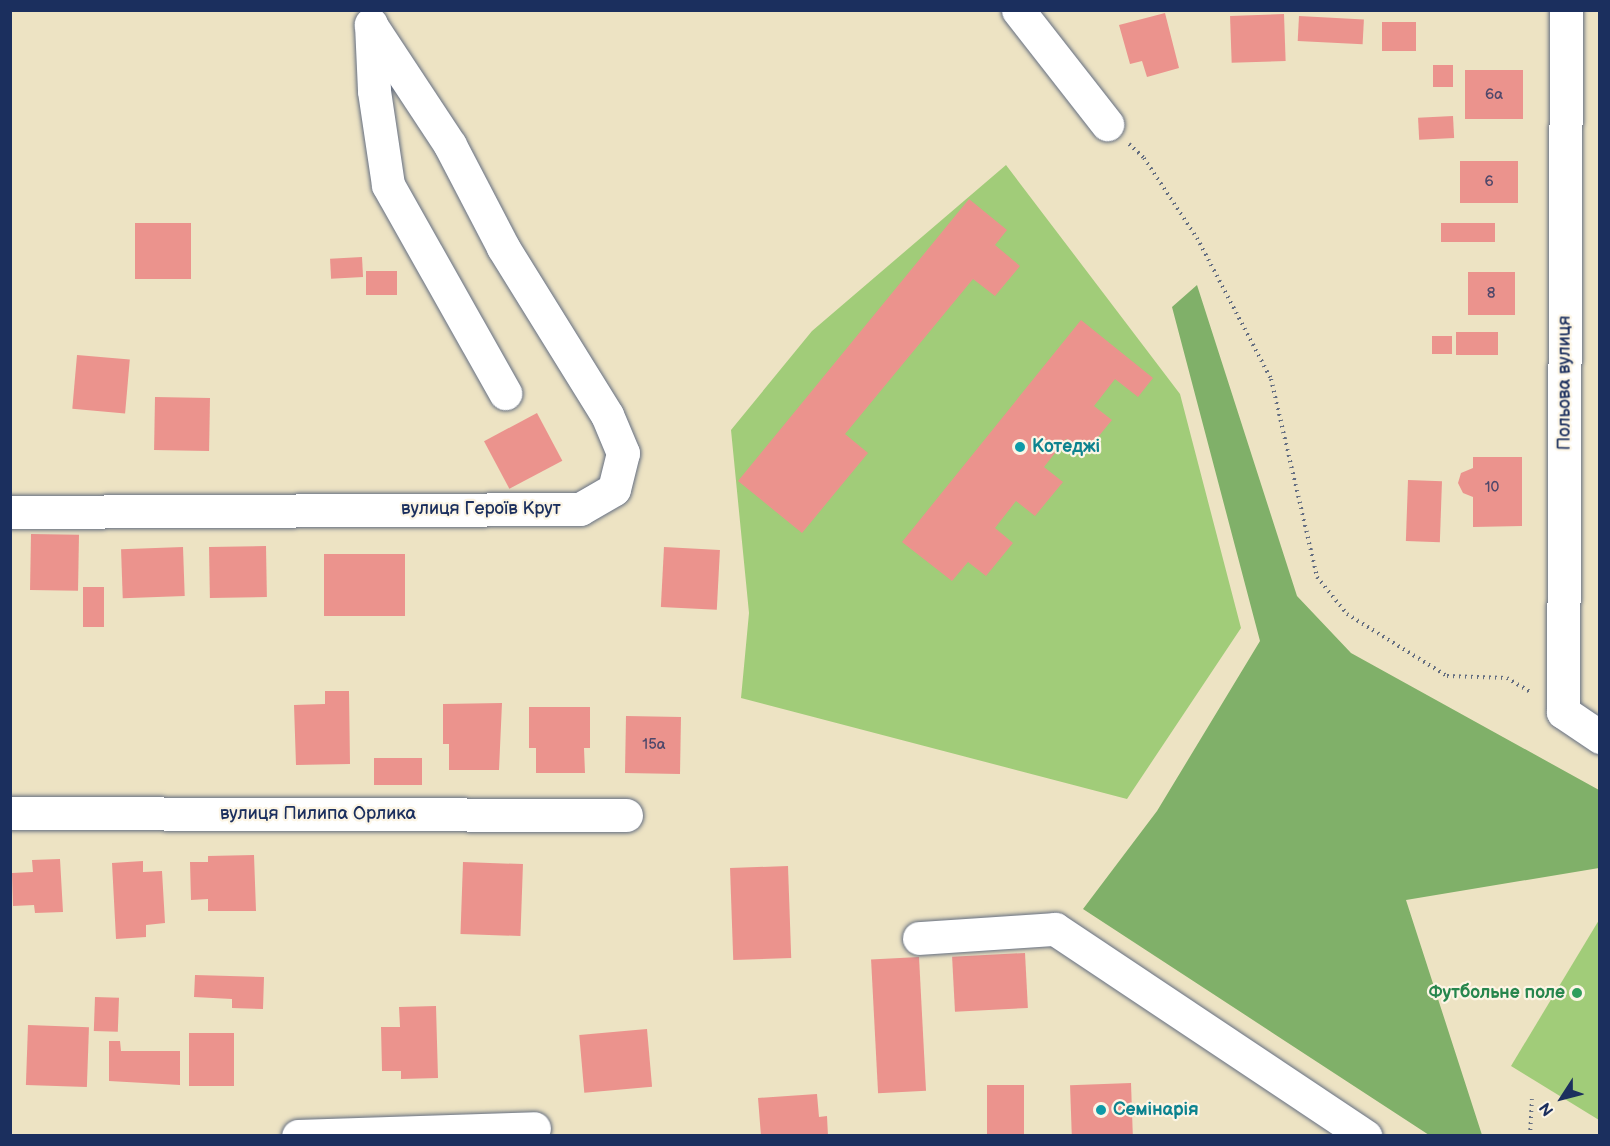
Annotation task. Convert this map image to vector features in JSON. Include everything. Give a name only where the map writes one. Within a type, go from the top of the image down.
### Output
[{"type":"street","points":[[1018,10],[1107,124]]},
{"type":"street","name":"Польова вулиця","points":[[1563,712],[1566,10]]},
{"type":"street","points":[[370,18],[374,91],[388,185],[505,393]]},
{"type":"street","name":"вулиця Героїв Крут","points":[[10,512],[580,509],[614,489],[623,453],[607,415],[503,247],[450,145],[370,18]]},
{"type":"street","points":[[1563,712],[1599,737]]},
{"type":"street","name":"вулиця Пилипа Орлика","points":[[10,813],[626,815]]},
{"type":"street","points":[[920,938],[1055,929],[1365,1136]]},
{"type":"street","points":[[298,1136],[534,1128]]},
{"type":"path","points":[[1107,124],[1144,158],[1197,238],[1271,379],[1317,577],[1347,614],[1447,676],[1507,678],[1563,712]]},
{"type":"path","points":[[1530,1136],[1532,1099]]},
{"type":"green space","points":[[1006,165],[1180,394],[1241,628],[1127,799],[741,698],[749,613],[731,430],[812,331]]},
{"type":"green space","points":[[1197,285],[1297,596],[1351,653],[1599,790],[1599,868],[1406,900],[1482,1135],[1429,1135],[1083,909],[1157,811],[1260,641],[1172,307]]},
{"type":"green space","name":"Футбольне поле","points":[[1599,920],[1599,1120],[1511,1066]]},
{"type":"building","points":[[1165,13],[1179,68],[1147,77],[1142,61],[1130,64],[1119,25]]},
{"type":"building","points":[[1284,14],[1286,61],[1232,63],[1230,16]]},
{"type":"building","points":[[1299,16],[1364,19],[1363,44],[1298,41]]},
{"type":"building","points":[[1382,22],[1416,22],[1416,51],[1382,51]]},
{"type":"building","points":[[1433,65],[1453,65],[1453,87],[1433,87]]},
{"type":"building","points":[[1465,70],[1523,70],[1523,119],[1465,119]]},
{"type":"building","points":[[1453,116],[1454,138],[1419,140],[1418,118]]},
{"type":"building","points":[[1460,161],[1518,161],[1518,203],[1460,203]]},
{"type":"building","points":[[969,199],[1007,230],[995,245],[1020,266],[995,296],[973,279],[845,434],[868,453],[802,533],[738,481]]},
{"type":"building","points":[[135,223],[191,223],[191,279],[135,279]]},
{"type":"building","points":[[1441,223],[1495,223],[1495,242],[1441,242]]},
{"type":"building","points":[[362,257],[363,277],[331,279],[330,259]]},
{"type":"building","points":[[366,271],[397,271],[397,295],[366,295]]},
{"type":"building","points":[[1468,272],[1515,272],[1515,315],[1468,315]]},
{"type":"building","name":"Котеджі","points":[[1081,320],[1153,378],[1138,397],[1115,379],[1094,406],[1112,420],[1084,454],[1066,439],[1044,467],[1063,482],[1035,516],[1016,501],[995,528],[1013,543],[986,576],[968,562],[952,581],[902,542]]},
{"type":"building","points":[[1456,332],[1498,332],[1498,355],[1456,355]]},
{"type":"building","points":[[1432,336],[1452,336],[1452,354],[1432,354]]},
{"type":"building","points":[[77,355],[130,360],[125,413],[72,409]]},
{"type":"building","points":[[155,397],[210,398],[209,451],[154,450]]},
{"type":"building","points":[[537,413],[562,461],[509,489],[484,441]]},
{"type":"building","points":[[1473,457],[1522,457],[1522,526],[1473,527],[1473,497],[1463,493],[1458,483],[1461,473],[1473,468]]},
{"type":"building","points":[[1408,480],[1442,481],[1440,542],[1406,541]]},
{"type":"building","points":[[31,534],[79,535],[78,591],[30,590]]},
{"type":"building","points":[[266,546],[267,597],[210,598],[209,547]]},
{"type":"building","points":[[183,547],[185,596],[123,598],[121,549]]},
{"type":"building","points":[[664,547],[720,550],[717,610],[661,607]]},
{"type":"building","points":[[324,554],[405,554],[405,616],[324,616]]},
{"type":"building","points":[[83,587],[104,587],[104,627],[83,627]]},
{"type":"building","points":[[325,691],[349,691],[350,764],[296,765],[294,705],[325,704]]},
{"type":"building","points":[[502,703],[499,770],[449,770],[449,744],[443,744],[443,704]]},
{"type":"building","points":[[529,707],[590,707],[590,748],[584,748],[585,773],[536,773],[536,748],[529,748]]},
{"type":"building","points":[[626,716],[681,717],[680,774],[625,773]]},
{"type":"building","points":[[374,758],[422,758],[422,785],[374,785]]},
{"type":"building","points":[[254,855],[256,911],[208,911],[208,899],[191,900],[190,862],[208,862],[208,856]]},
{"type":"building","points":[[60,859],[63,912],[35,913],[34,905],[13,906],[12,873],[33,872],[32,860]]},
{"type":"building","points":[[143,861],[143,872],[162,871],[165,923],[146,925],[146,937],[116,939],[112,863]]},
{"type":"building","points":[[463,862],[523,864],[520,936],[460,934]]},
{"type":"building","points":[[788,866],[791,958],[733,960],[730,868]]},
{"type":"building","points":[[1025,953],[1028,1008],[955,1012],[952,957]]},
{"type":"building","points":[[919,957],[926,1091],[878,1093],[871,960]]},
{"type":"building","points":[[195,975],[264,977],[263,1009],[232,1008],[232,999],[194,997]]},
{"type":"building","points":[[95,997],[119,998],[118,1032],[94,1031]]},
{"type":"building","points":[[436,1006],[438,1078],[401,1079],[401,1071],[382,1071],[381,1027],[400,1027],[399,1007]]},
{"type":"building","points":[[28,1025],[89,1027],[87,1087],[26,1085]]},
{"type":"building","points":[[647,1029],[652,1087],[584,1093],[579,1035]]},
{"type":"building","points":[[189,1033],[234,1033],[234,1086],[189,1086]]},
{"type":"building","points":[[109,1041],[120,1041],[121,1051],[180,1051],[180,1085],[109,1081]]},
{"type":"building","name":"Семінарія","points":[[1131,1083],[1133,1136],[1072,1136],[1070,1085]]},
{"type":"building","points":[[987,1085],[1024,1085],[1024,1136],[987,1136]]},
{"type":"building","points":[[817,1094],[819,1117],[827,1116],[828,1136],[761,1136],[758,1098]]},
{"type":"place","name":"Котеджі","points":[[1020,447]]},
{"type":"place","name":"Футбольне поле","points":[[1577,993]]},
{"type":"place","name":"Семінарія","points":[[1101,1110]]}]
